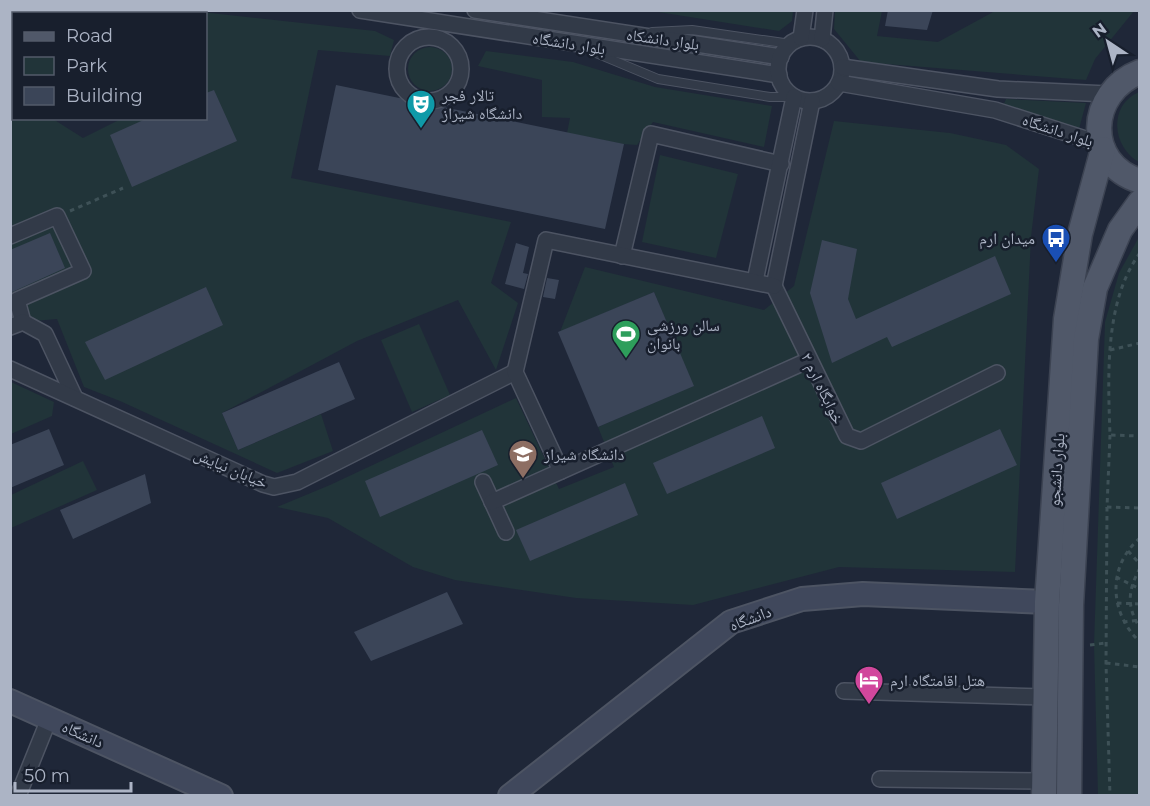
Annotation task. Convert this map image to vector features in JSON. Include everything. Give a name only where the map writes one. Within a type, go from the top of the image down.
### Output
[{"type":"main road","points":[[1140,72],[1118,84],[1108,94],[1099,118],[1102,146],[1111,163],[1123,174],[1140,181]]},
{"type":"main road","name":"بلوار دانشجو","points":[[1040,791],[1047,602],[1066,319],[1080,234],[1102,146]]},
{"type":"main road","name":"بلوار دانشجو","points":[[1069,795],[1071,605],[1086,339],[1095,288],[1120,230],[1140,202]]},
{"type":"street","name":"بلوار دانشگاه","points":[[360,10],[779,75]]},
{"type":"street","name":"بلوار دانشکاه","points":[[475,10],[781,57]]},
{"type":"street","points":[[796,41],[808,37],[822,39],[836,50],[842,67],[839,83],[828,95],[813,101],[794,97],[782,84],[779,75],[781,57],[796,41],[805,10]]},
{"type":"street","points":[[822,39],[825,10]]},
{"type":"street","points":[[436,37],[446,40],[459,55],[462,65],[461,75],[458,85],[451,93],[433,102],[423,101],[412,97],[404,89],[398,80],[396,68],[399,57],[414,40],[436,37]]},
{"type":"street","name":"بلوار دانشگاه","points":[[842,67],[998,89],[1108,94]]},
{"type":"street","name":"بلوار دانشگاه","points":[[839,83],[995,110],[1102,146]]},
{"type":"street","points":[[995,110],[998,89]]},
{"type":"street","points":[[755,281],[794,97]]},
{"type":"street","points":[[561,471],[515,372],[546,240],[774,286],[813,101]]},
{"type":"street","points":[[622,256],[651,134],[781,164]]},
{"type":"street","points":[[10,236],[57,216],[83,271],[17,300],[17,325],[45,334],[75,398]]},
{"type":"street","name":"خوابگاه ارم ۲","points":[[774,286],[847,436],[861,441],[997,373]]},
{"type":"street","points":[[492,502],[809,360]]},
{"type":"street","name":"خیابان نیایش","points":[[10,369],[262,484],[274,487],[297,482],[515,372]]},
{"type":"street","points":[[483,482],[506,532]]},
{"type":"street","name":"دانشگاه","points":[[510,795],[732,622],[802,599],[863,594],[1047,602]]},
{"type":"street","points":[[844,691],[1045,697]]},
{"type":"street","name":"دانشگاه","points":[[10,701],[221,795]]},
{"type":"street","points":[[18,795],[49,718]]},
{"type":"street","points":[[880,779],[1040,791]]},
{"type":"lane","points":[[629,34],[692,30],[796,41]]},
{"type":"lane","points":[[576,44],[658,79],[770,97],[794,97]]},
{"type":"path","points":[[57,216],[123,188]]},
{"type":"path","points":[[1110,795],[1106,663],[1110,350],[1112,330],[1123,285],[1133,261],[1140,253]]},
{"type":"path","points":[[1110,350],[1140,343]]},
{"type":"path","points":[[1110,435],[1140,436]]},
{"type":"path","points":[[1107,507],[1140,508]]},
{"type":"path","points":[[1139,640],[1123,622],[1117,603],[1116,577],[1128,551],[1140,538]]},
{"type":"path","points":[[1128,551],[1140,566],[1131,585],[1130,604],[1140,628]]},
{"type":"path","points":[[1116,577],[1140,589]]},
{"type":"path","points":[[1117,603],[1140,604]]},
{"type":"path","points":[[1123,622],[1137,620]]},
{"type":"path","points":[[1106,663],[1140,667]]},
{"type":"green space","points":[[11,11],[78,11],[12,12],[12,120],[55,120],[83,138],[119,120],[207,120],[207,13],[375,31],[394,40],[390,56],[318,50],[291,178],[511,222],[491,283],[518,303],[496,370],[458,300],[357,341],[222,413],[238,450],[321,414],[333,451],[277,473],[120,401],[84,387],[57,319],[11,323]]},
{"type":"green space","points":[[652,11],[793,11],[792,21],[779,31]]},
{"type":"green space","points":[[835,11],[882,11],[877,36],[938,42],[995,11],[1134,11],[1095,59],[1086,80],[861,62],[834,29]]},
{"type":"green space","points":[[430,47],[439,48],[446,53],[451,60],[451,78],[446,85],[439,90],[430,91],[421,90],[414,85],[409,78],[408,69],[409,60],[414,53],[421,48]]},
{"type":"green space","points":[[486,51],[573,62],[655,87],[772,106],[764,147],[653,122],[637,145],[567,133],[570,118],[542,117],[542,80],[478,66]]},
{"type":"green space","points":[[1139,92],[1139,162],[1123,147],[1117,126],[1122,106]]},
{"type":"green space","points":[[1006,99],[1086,103],[1079,129],[1003,106]]},
{"type":"green space","points":[[834,121],[950,133],[1006,145],[1039,169],[1031,237],[1015,572],[839,567],[693,605],[576,598],[455,580],[413,567],[328,518],[277,507],[330,485],[516,398],[559,489],[614,467],[598,427],[693,386],[654,292],[560,332],[585,267],[764,310],[794,286]]},
{"type":"green space","points":[[660,155],[738,174],[716,258],[642,242]]},
{"type":"green space","points":[[1139,237],[1139,795],[1098,795],[1094,645],[1105,322],[1119,273]]},
{"type":"green space","points":[[419,324],[450,395],[412,412],[381,340]]},
{"type":"green space","points":[[11,382],[54,402],[52,416],[11,434]]},
{"type":"green space","points":[[83,461],[97,490],[11,528],[11,495]]},
{"type":"building","points":[[888,10],[933,10],[927,30],[885,26]]},
{"type":"building","points":[[336,85],[624,144],[605,229],[318,170]]},
{"type":"building","points":[[214,90],[237,141],[132,187],[110,135],[144,120],[207,120],[207,93]]},
{"type":"building","points":[[50,233],[65,268],[10,293],[10,250]]},
{"type":"building","points":[[822,240],[857,249],[848,299],[856,319],[995,256],[1011,294],[892,347],[887,337],[832,363],[810,293]]},
{"type":"building","points":[[516,243],[529,247],[523,273],[528,274],[524,289],[505,284]]},
{"type":"building","points":[[547,278],[559,280],[555,299],[543,297]]},
{"type":"building","points":[[206,287],[223,325],[105,380],[85,342]]},
{"type":"building","name":"سالن ورزشی بانوان","points":[[654,292],[694,386],[598,427],[558,332]]},
{"type":"building","points":[[339,362],[355,399],[238,450],[222,413]]},
{"type":"building","points":[[762,416],[775,448],[667,494],[653,463]]},
{"type":"building","points":[[49,429],[64,465],[10,488],[10,445]]},
{"type":"building","points":[[1000,429],[1017,465],[897,519],[881,483]]},
{"type":"building","points":[[482,430],[498,465],[380,517],[365,481]]},
{"type":"building","points":[[145,474],[151,503],[73,539],[60,510]]},
{"type":"building","points":[[625,483],[638,515],[530,561],[516,530]]},
{"type":"building","points":[[447,592],[463,624],[371,661],[354,632]]},
{"type":"place","name":"تالار فجر دانشگاه شیراز","points":[[421,130]]},
{"type":"place","name":"میدان ارم","points":[[1056,264]]},
{"type":"place","name":"سالن ورزشی بانوان","points":[[626,360]]},
{"type":"place","name":"دانشگاه شیراز","points":[[523,480]]},
{"type":"place","name":"هتل اقامتگاه ارم","points":[[869,706]]}]
